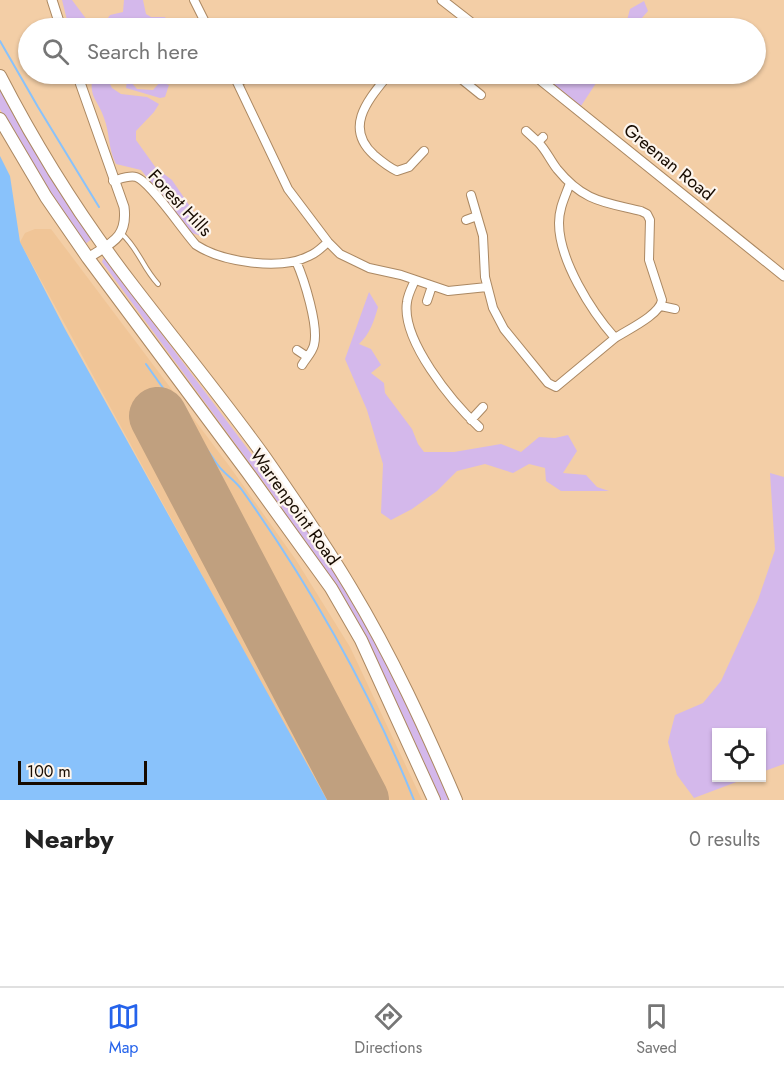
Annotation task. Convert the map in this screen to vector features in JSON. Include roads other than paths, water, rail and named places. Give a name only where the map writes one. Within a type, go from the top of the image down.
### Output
[{"type":"highway","name":"Warrenpoint Road","points":[[0,76],[30,135],[105,247],[264,456],[351,588],[406,690],[456,800]]},
{"type":"highway","name":"Warrenpoint Road","points":[[0,119],[46,197],[88,258],[331,588],[366,650],[434,800]]},
{"type":"street","points":[[52,0],[58,18]]},
{"type":"street","points":[[194,0],[203,18]]},
{"type":"street","points":[[442,0],[465,18]]},
{"type":"street","points":[[80,84],[113,182],[124,207],[125,220],[124,229],[117,239],[88,258]]},
{"type":"street","points":[[238,84],[288,189],[328,242],[340,254],[358,265],[448,291],[487,287]]},
{"type":"street","points":[[381,84],[362,114],[359,128],[362,142],[378,159],[397,171],[409,167],[424,151]]},
{"type":"street","points":[[467,84],[481,95]]},
{"type":"street","name":"Greenan Road","points":[[545,84],[784,276]]},
{"type":"street","points":[[471,195],[483,236],[487,287],[493,308],[504,329],[552,386],[561,385],[615,338],[655,313],[661,306],[662,300],[649,260],[651,227],[647,214],[593,199],[559,172],[541,139],[526,131]]},
{"type":"street","name":"Forest Hills","points":[[113,182],[127,177],[140,178],[152,189],[196,245],[214,255],[258,262],[296,261],[315,254],[328,242]]},
{"type":"street","points":[[570,183],[560,216],[562,244],[577,280],[615,338]]},
{"type":"street","points":[[466,220],[477,216]]},
{"type":"street","points":[[296,261],[303,278],[315,329],[313,348],[302,365]]},
{"type":"street","points":[[415,280],[407,302],[409,327],[433,372],[451,397],[479,427]]},
{"type":"street","points":[[427,301],[432,286]]},
{"type":"street","points":[[661,306],[675,309]]},
{"type":"street","points":[[297,350],[306,356]]},
{"type":"street","points":[[471,420],[483,407]]},
{"type":"lane","points":[[120,233],[132,243],[148,273],[158,284]]},
{"type":"water","points":[[0,156],[10,176],[20,242],[65,329],[327,800],[0,800]]},
{"type":"waterway","points":[[0,41],[18,72]]},
{"type":"waterway","points":[[25,84],[99,207]]},
{"type":"waterway","points":[[146,364],[217,464],[242,490],[292,564],[358,680],[397,759],[414,800]]}]
